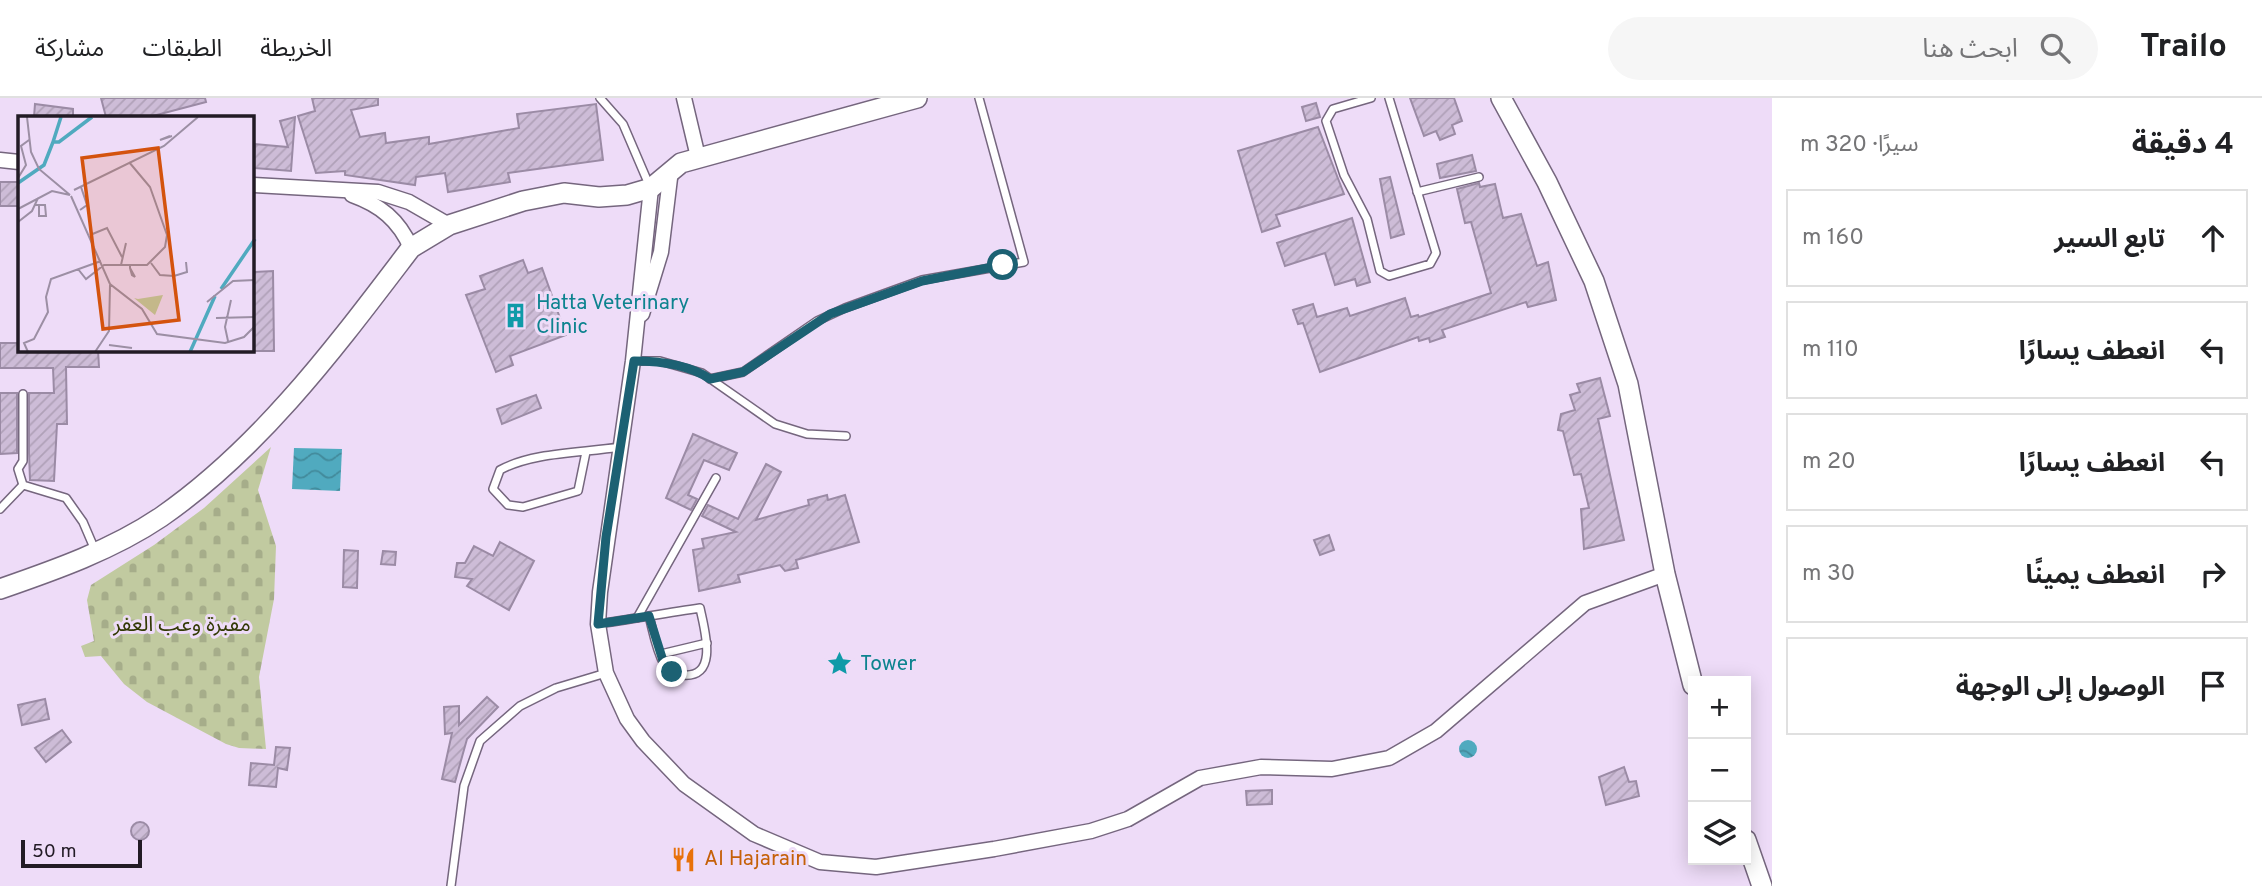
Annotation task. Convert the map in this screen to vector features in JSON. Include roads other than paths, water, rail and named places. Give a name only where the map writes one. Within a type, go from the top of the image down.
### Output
[{"type":"main road","points":[[0,589],[76,562],[159,518],[220,471],[278,414],[411,248],[449,225],[495,208],[550,195],[627,195],[651,188],[671,170],[698,157],[917,98]]},
{"type":"main road","points":[[1501,98],[1547,181],[1594,281],[1628,384],[1665,574],[1691,676]]},
{"type":"main road","points":[[1751,854],[1762,886]]},
{"type":"street","points":[[684,98],[698,157]]},
{"type":"street","points":[[0,160],[18,162]]},
{"type":"street","points":[[638,321],[649,297],[661,252],[671,170]]},
{"type":"street","points":[[254,185],[344,193],[362,191],[394,196],[449,225]]},
{"type":"street","points":[[651,188],[634,361],[606,537],[598,624],[606,673],[627,719],[643,741],[684,784],[754,834],[820,862],[876,867],[994,849],[1091,831],[1128,819],[1200,778],[1261,767],[1332,769],[1389,758],[1436,731],[1585,603],[1665,574]]},
{"type":"street","points":[[344,193],[368,201],[386,212],[401,229],[411,248]]},
{"type":"lane","points":[[600,98],[623,124],[651,188]]},
{"type":"lane","points":[[710,379],[743,372],[817,321],[845,308],[922,281],[1024,262],[979,98]]},
{"type":"lane","points":[[1371,98],[1333,109],[1326,121],[1344,175],[1367,219],[1380,271],[1386,276],[1430,264],[1435,257],[1389,98]]},
{"type":"lane","points":[[1417,192],[1479,177]]},
{"type":"lane","points":[[634,361],[660,361],[702,373],[775,424],[807,434],[846,436]]},
{"type":"lane","points":[[23,394],[23,461],[18,469],[23,485]]},
{"type":"lane","points":[[586,452],[578,491],[523,508],[508,505],[493,489],[500,470],[513,463],[586,452],[620,447]]},
{"type":"lane","points":[[637,618],[716,478]]},
{"type":"lane","points":[[23,485],[66,498],[83,522],[96,551]]},
{"type":"lane","points":[[0,509],[23,485]]},
{"type":"lane","points":[[598,624],[637,618],[649,616],[700,608],[708,655],[703,666],[694,673],[683,676],[672,672],[664,664],[649,616]]},
{"type":"lane","points":[[661,654],[706,643]]},
{"type":"lane","points":[[451,886],[464,786],[480,741],[520,706],[556,688],[606,673]]},
{"type":"water","points":[[294,448],[342,449],[340,491],[292,489]]},
{"type":"water","points":[[1468,740],[1474,743],[1477,749],[1474,755],[1468,758],[1462,755],[1459,749],[1462,743]]},
{"type":"place","name":"Hatta Veterinary Clinic","points":[[516,315]]},
{"type":"place","name":"Tower","points":[[840,664]]},
{"type":"place","name":"Al Hajarain","points":[[684,859]]},
{"type":"park label","name":"مفبرة وعب العفر","points":[[182,625]]}]
